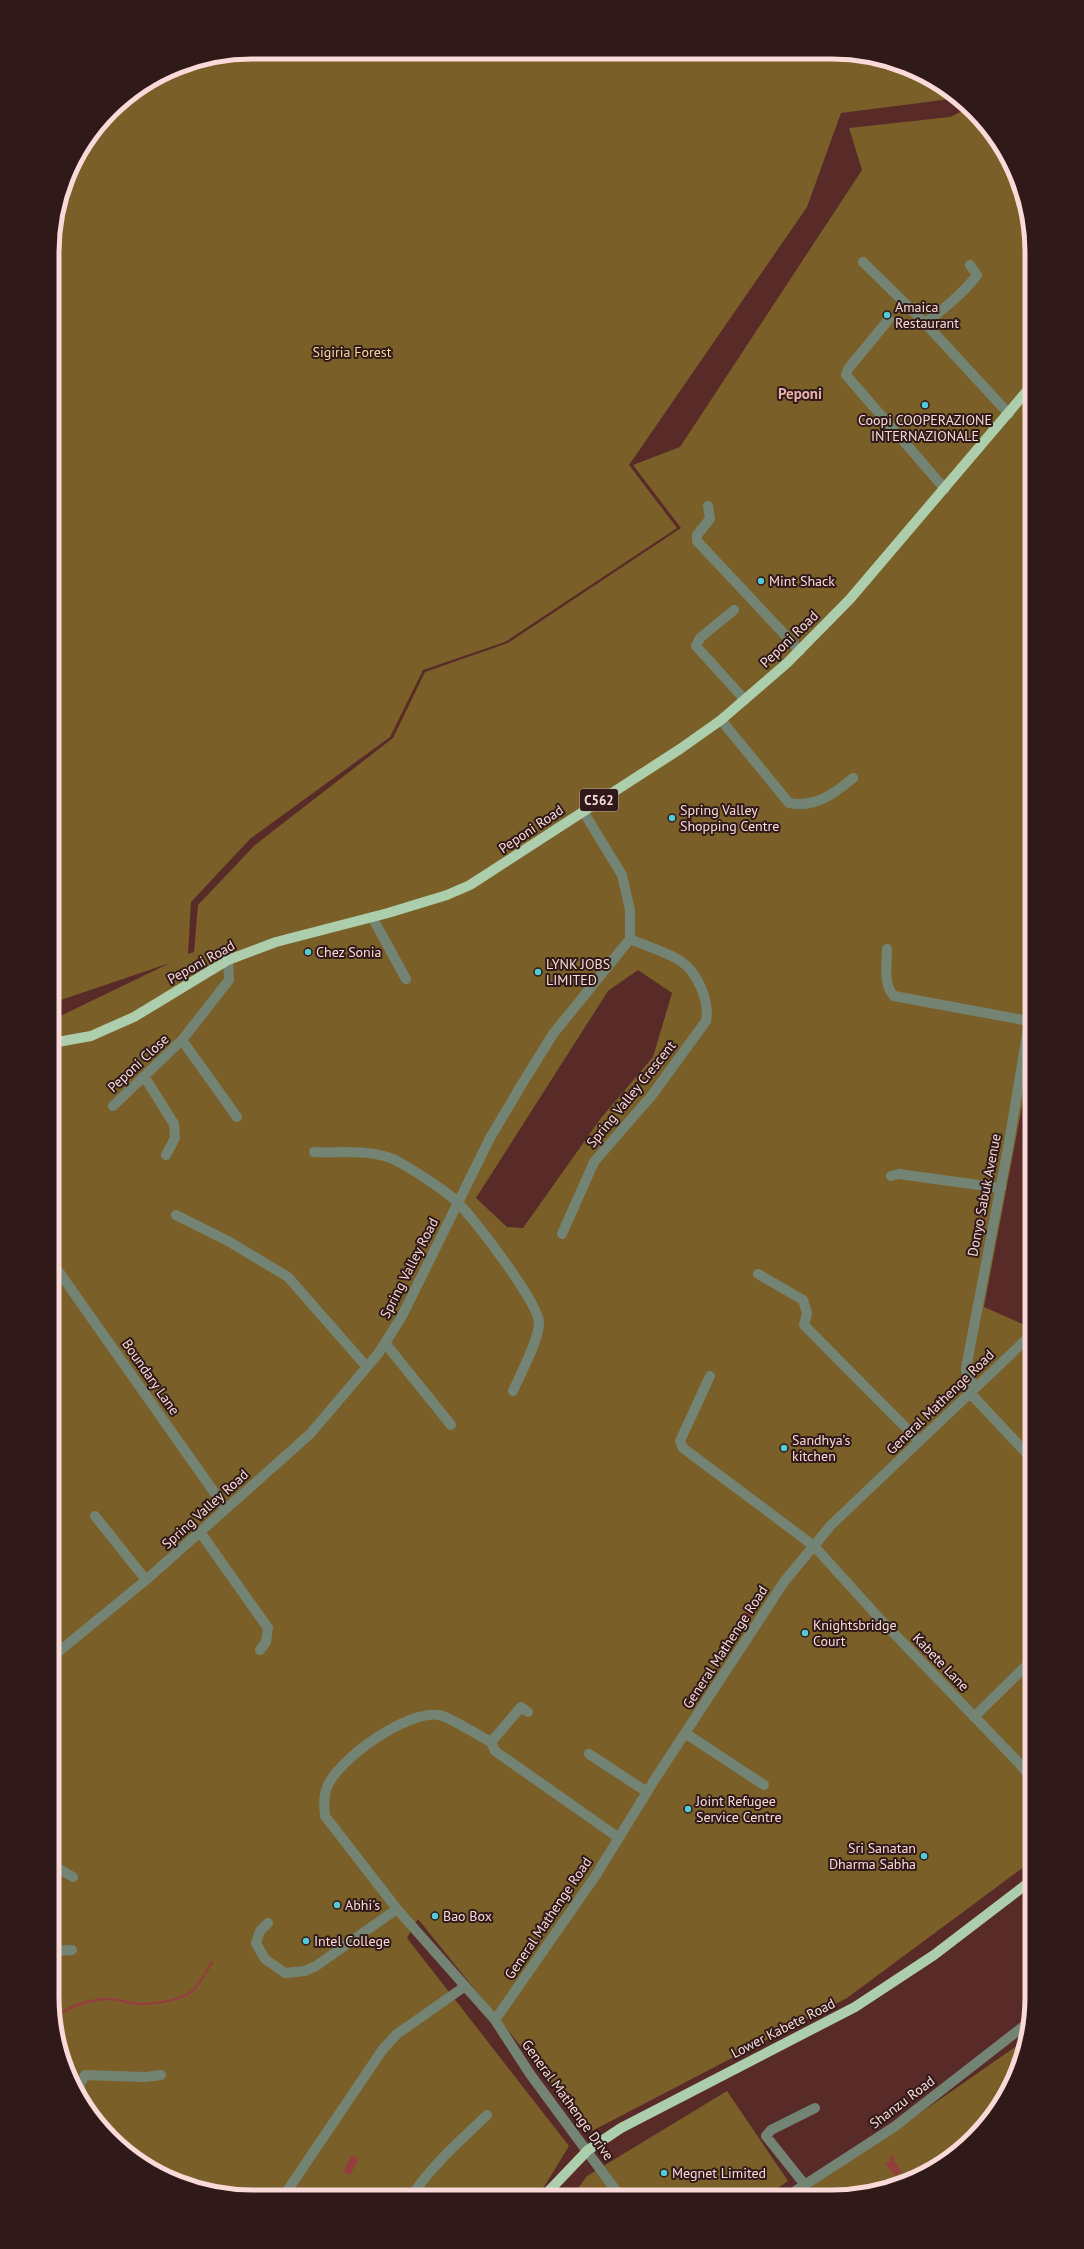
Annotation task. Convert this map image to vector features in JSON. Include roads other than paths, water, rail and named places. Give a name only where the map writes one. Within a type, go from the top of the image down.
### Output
[{"type":"main road","name":"Peponi Road","points":[[59,1042],[91,1036],[134,1017],[228,960],[276,942],[372,917],[447,895],[470,885],[582,811],[680,749],[721,720],[800,651],[850,599],[1025,394]]},
{"type":"main road","name":"Lower Kabete Road","points":[[550,2190],[588,2150],[626,2125],[855,2007],[934,1955],[1025,1885]]},
{"type":"street","points":[[863,262],[925,323],[1009,414]]},
{"type":"street","points":[[925,323],[953,301],[977,275],[970,265]]},
{"type":"street","points":[[889,319],[848,369],[846,375],[945,489]]},
{"type":"street","points":[[708,506],[710,519],[697,535],[697,541],[800,651]]},
{"type":"street","points":[[734,610],[700,638],[696,646],[744,700]]},
{"type":"street","points":[[721,720],[789,803],[802,804],[819,801],[837,791],[853,778]]},
{"type":"street","points":[[582,811],[622,875],[630,910],[630,939]]},
{"type":"street","points":[[372,917],[406,979]]},
{"type":"street","name":"Spring Valley Road","points":[[59,1651],[146,1580],[310,1434],[366,1366],[378,1354],[402,1316],[490,1138],[553,1034],[630,939]]},
{"type":"street","name":"Spring Valley Crescent","points":[[562,1234],[594,1162],[652,1095],[706,1021],[708,1012],[698,983],[680,960],[630,939]]},
{"type":"street","points":[[887,949],[889,992],[894,996],[1025,1020]]},
{"type":"street","name":"Peponi Close","points":[[113,1106],[182,1040],[229,980],[228,960]]},
{"type":"street","name":"Peponi Close","points":[[182,1040],[237,1117]]},
{"type":"street","name":"Donyo Sabuk Avenue","points":[[1025,1044],[966,1368],[967,1378],[973,1390],[1025,1451]]},
{"type":"street","points":[[144,1076],[174,1124],[174,1138],[166,1155]]},
{"type":"street","points":[[314,1152],[372,1154],[394,1160],[458,1202],[505,1261],[533,1307],[539,1322],[533,1344],[513,1391]]},
{"type":"street","points":[[891,1176],[899,1174],[1000,1188]]},
{"type":"street","points":[[176,1215],[228,1241],[288,1278],[366,1366]]},
{"type":"street","name":"Boundary Lane","points":[[59,1272],[226,1509]]},
{"type":"street","points":[[758,1274],[803,1300],[807,1313],[804,1325],[919,1441]]},
{"type":"street","name":"General Mathenge Road","points":[[495,2020],[596,1875],[647,1792],[784,1582],[832,1525],[1025,1341]]},
{"type":"street","points":[[385,1343],[451,1425]]},
{"type":"street","name":"Kabete Lane","points":[[710,1376],[680,1441],[683,1448],[814,1546],[1025,1770]]},
{"type":"street","points":[[95,1516],[146,1580]]},
{"type":"street","points":[[200,1532],[268,1628],[266,1642],[260,1650]]},
{"type":"street","points":[[974,1717],[1025,1667]]},
{"type":"street","points":[[528,1712],[521,1707],[491,1742],[495,1751],[619,1838]]},
{"type":"street","name":"General Mathenge Drive","points":[[491,1742],[440,1715],[421,1716],[387,1731],[363,1746],[329,1782],[324,1798],[325,1816],[397,1909],[450,1967],[464,1987],[495,2020],[530,2074],[588,2150],[616,2190]]},
{"type":"street","points":[[685,1733],[764,1785]]},
{"type":"street","points":[[589,1754],[647,1792]]},
{"type":"street","points":[[59,1868],[73,1876]]},
{"type":"street","points":[[268,1923],[260,1932],[256,1943],[264,1959],[285,1974],[299,1972],[316,1966],[397,1909]]},
{"type":"street","points":[[59,1951],[72,1950]]},
{"type":"street","points":[[288,2190],[383,2050],[397,2034],[464,1987]]},
{"type":"street","name":"Shanzu Road","points":[[797,2190],[894,2127],[1022,2029]]},
{"type":"street","points":[[80,2084],[85,2075],[145,2077],[161,2076]]},
{"type":"street","points":[[805,2185],[766,2136],[771,2130],[815,2108]]},
{"type":"street","points":[[415,2190],[454,2146],[487,2115]]},
{"type":"waterway","points":[[60,2015],[80,2004],[102,1999],[113,1999],[140,2004],[158,2003],[178,1999],[188,1994],[195,1988],[202,1980],[212,1962]]},
{"type":"place","name":"Amaica Restaurant","points":[[887,315]]},
{"type":"place","name":"Coopi COOPERAZIONE INTERNAZIONALE","points":[[925,405]]},
{"type":"place","name":"Mint Shack","points":[[761,581]]},
{"type":"place","name":"Spring Valley Shopping Centre","points":[[672,818]]},
{"type":"place","name":"Chez Sonia","points":[[308,952]]},
{"type":"place","name":"LYNK JOBS LIMITED","points":[[538,972]]},
{"type":"place","name":"Sandhya’s kitchen","points":[[784,1448]]},
{"type":"place","name":"Knightsbridge Court","points":[[805,1633]]},
{"type":"place","name":"Joint Refugee Service Centre","points":[[688,1809]]},
{"type":"place","name":"Sri Sanatan Dharma Sabha","points":[[924,1856]]},
{"type":"place","name":"Abhi's","points":[[337,1905]]},
{"type":"place","name":"Bao Box","points":[[435,1916]]},
{"type":"place","name":"Intel College","points":[[306,1941]]},
{"type":"place","name":"Megnet Limited","points":[[664,2173]]},
{"type":"district","name":"Peponi","points":[[800,394]]},
{"type":"park label","name":"Sigiria Forest","points":[[352,352]]}]
